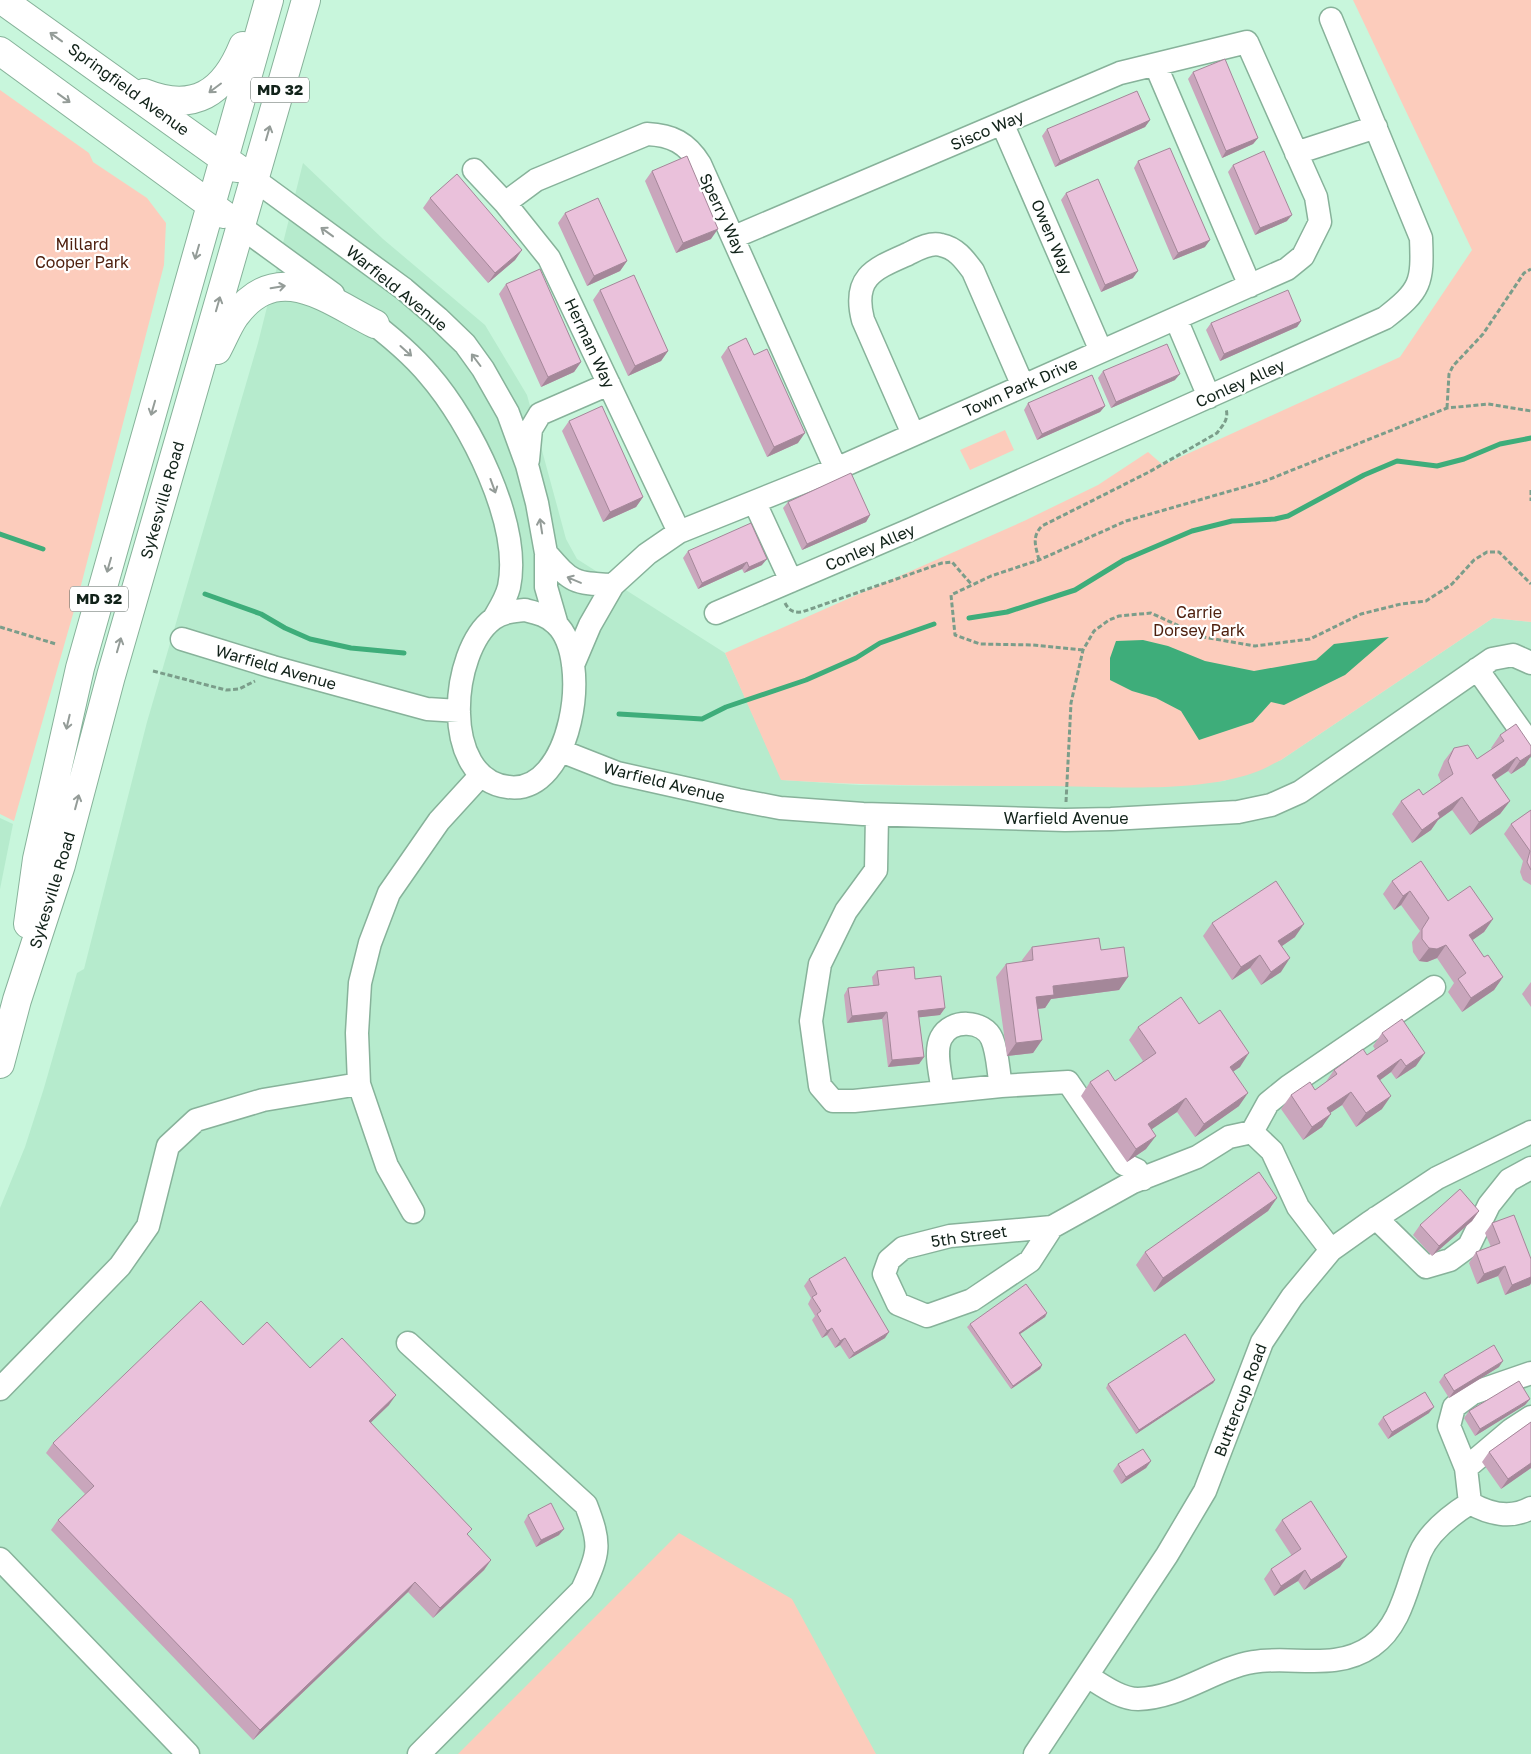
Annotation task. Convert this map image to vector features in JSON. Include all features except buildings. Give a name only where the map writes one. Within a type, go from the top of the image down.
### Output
[{"type":"main road","name":"Springfield Avenue","points":[[2,0],[255,180]]},
{"type":"main road","points":[[125,86],[162,100],[180,102],[201,97],[216,89],[235,66],[261,0]]},
{"type":"main road","name":"Sykesville Road","points":[[17,1000],[37,859],[80,668],[269,0]]},
{"type":"main road","name":"Sykesville Road","points":[[0,1064],[17,1000],[61,865],[110,676],[306,0]]},
{"type":"main road","points":[[0,51],[241,227]]},
{"type":"main road","points":[[189,405],[234,317],[251,300],[264,291],[277,286],[294,286],[316,294],[375,324]]},
{"type":"street","name":"Conley Alley","points":[[716,613],[1385,318],[1410,299],[1422,273],[1421,238],[1376,127],[1342,30]]},
{"type":"street","name":"Sisco Way","points":[[734,237],[1120,73],[1156,66],[1247,42]]},
{"type":"street","name":"Town Park Drive","points":[[573,665],[590,625],[613,585],[647,554],[679,532],[836,469],[1176,319],[1287,269],[1303,256],[1320,222],[1316,197],[1247,42]]},
{"type":"street","points":[[1156,66],[1250,286]]},
{"type":"street","name":"Owen Way","points":[[1002,123],[1101,351]]},
{"type":"street","points":[[1296,153],[1376,127]]},
{"type":"street","name":"Sperry Way","points":[[505,203],[536,180],[647,134],[660,134],[681,142],[692,151],[734,237],[836,469]]},
{"type":"street","name":"Herman Way","points":[[474,170],[505,203],[549,258],[679,532]]},
{"type":"street","name":"Warfield Avenue","points":[[255,180],[404,289],[438,318],[465,344],[499,394],[527,464],[537,503],[546,553],[546,587],[557,625]]},
{"type":"street","points":[[241,227],[375,324],[407,352],[445,394],[473,440],[487,470],[503,515],[511,562],[509,587],[504,601],[494,618],[483,628],[471,650],[461,680],[459,711],[464,747],[471,764],[481,776],[509,788],[529,785],[553,766],[569,726],[574,695],[573,665],[566,640],[557,625],[544,615],[525,610],[511,611],[494,618]]},
{"type":"street","points":[[913,434],[863,320],[859,306],[860,294],[868,275],[879,267],[925,246],[939,244],[950,248],[962,256],[973,271],[1023,386]]},
{"type":"street","points":[[1176,319],[1214,394]]},
{"type":"street","points":[[527,464],[531,429],[540,414],[609,384]]},
{"type":"street","points":[[499,394],[523,408],[540,414]]},
{"type":"street","points":[[754,503],[784,584]]},
{"type":"street","points":[[546,553],[567,577],[583,584],[613,585]]},
{"type":"street","name":"Warfield Avenue","points":[[182,639],[274,667],[427,709],[459,711]]},
{"type":"street","name":"Warfield Avenue","points":[[560,751],[617,774],[780,808],[877,815],[1065,820],[1238,812],[1271,805],[1324,777],[1492,659],[1513,655],[1531,663]]},
{"type":"street","points":[[1477,669],[1531,745]]},
{"type":"street","points":[[413,1212],[387,1166],[359,1084],[357,1033],[360,983],[370,943],[389,893],[439,821],[481,776]]},
{"type":"street","points":[[877,815],[876,870],[846,911],[820,964],[811,1021],[820,1086],[833,1101],[854,1101],[1001,1086],[1068,1082],[1124,1164],[1137,1170],[1143,1179]]},
{"type":"street","points":[[1332,1250],[1298,1207],[1272,1151],[1252,1132],[1268,1103],[1289,1086],[1434,987]]},
{"type":"street","points":[[942,1092],[938,1051],[941,1037],[955,1026],[971,1023],[983,1028],[992,1038],[1001,1086]]},
{"type":"street","points":[[0,1389],[120,1266],[148,1226],[168,1146],[196,1120],[263,1100],[359,1084]]},
{"type":"street","name":"5th Street","points":[[1052,1227],[1030,1260],[972,1300],[927,1316],[898,1304],[884,1274],[889,1260],[903,1248],[950,1236],[1052,1227],[1143,1179],[1196,1157],[1229,1137],[1252,1132]]},
{"type":"street","name":"Buttercup Road","points":[[1035,1754],[1178,1538],[1206,1491],[1262,1342],[1292,1297],[1332,1250],[1376,1218],[1437,1178],[1531,1132]]},
{"type":"street","points":[[1376,1218],[1426,1267],[1450,1260],[1468,1246],[1490,1205],[1509,1180],[1527,1170],[1506,1143]]},
{"type":"street","points":[[408,1343],[586,1505],[596,1532],[596,1561],[582,1590],[419,1754]]},
{"type":"street","points":[[1470,1503],[1466,1468],[1448,1426],[1454,1407],[1473,1393],[1531,1373]]},
{"type":"street","points":[[1466,1468],[1511,1430],[1531,1417]]},
{"type":"street","points":[[1087,1676],[1116,1693],[1136,1699],[1160,1697],[1224,1670],[1254,1662],[1305,1662],[1342,1659],[1372,1646],[1393,1621],[1405,1599],[1421,1552],[1436,1530],[1455,1512],[1470,1503]]},
{"type":"street","points":[[1470,1503],[1487,1513],[1520,1514],[1531,1508]]},
{"type":"street","points":[[0,1559],[188,1754]]},
{"type":"path","points":[[1447,408],[1449,374],[1453,366],[1483,334],[1524,273],[1531,269]]},
{"type":"path","points":[[1039,560],[1034,540],[1035,533],[1042,526],[1149,472],[1217,433],[1225,424],[1228,414],[1214,394]]},
{"type":"path","points":[[1084,650],[1033,645],[980,644],[955,635],[951,595],[991,576],[1039,560],[1126,521],[1265,481],[1447,408],[1488,404],[1531,411]]},
{"type":"path","points":[[1531,490],[1531,501]]},
{"type":"path","points":[[1065,820],[1070,703],[1084,650],[1094,631],[1109,620],[1120,616],[1152,613],[1203,637],[1255,646],[1310,639],[1361,614],[1400,604],[1426,601],[1452,584],[1474,560],[1487,552],[1499,552],[1531,584]]},
{"type":"path","points":[[784,584],[788,609],[794,612],[802,612],[942,563],[952,562],[972,585]]},
{"type":"path","points":[[0,627],[56,644]]},
{"type":"path","points":[[153,670],[226,690],[239,689],[252,683],[274,667]]},
{"type":"shaded area","points":[[303,163],[383,239],[485,325],[527,395],[566,539],[577,559],[725,653],[782,780],[859,785],[942,786],[1166,786],[1224,781],[1281,760],[1493,618],[1531,622],[1531,1754],[0,1754],[0,1208],[25,1147],[77,973],[84,969],[147,722],[258,343]]},
{"type":"shaded area","points":[[1389,637],[1345,675],[1284,705],[1271,702],[1253,722],[1199,740],[1181,711],[1156,698],[1132,691],[1110,680],[1110,658],[1116,641],[1143,640],[1168,646],[1205,661],[1254,671],[1316,660],[1334,644]]},
{"type":"shaded area","points":[[0,818],[13,824],[0,889]]},
{"type":"green space","name":"Carrie Dorsey Park","points":[[1353,0],[1531,0],[1531,622],[1493,618],[1281,760],[1257,772],[1229,780],[1177,786],[1121,787],[912,785],[781,780],[725,653],[1024,521],[1098,485],[1148,452],[1163,465],[1400,357],[1472,250]]},
{"type":"green space","name":"Millard Cooper Park","points":[[0,90],[89,153],[93,162],[147,198],[166,223],[164,265],[79,593],[14,821],[0,814]]},
{"type":"green space","points":[[1005,430],[1014,450],[970,470],[960,450]]},
{"type":"green space","points":[[679,1533],[792,1599],[876,1754],[458,1754]]},
{"type":"waterway","points":[[969,618],[1007,612],[1075,590],[1124,560],[1192,531],[1232,521],[1275,519],[1288,516],[1364,475],[1397,461],[1437,466],[1464,459],[1500,444],[1531,438]]},
{"type":"waterway","points":[[0,534],[43,549]]},
{"type":"waterway","points":[[205,594],[261,614],[285,628],[310,639],[351,648],[404,653]]},
{"type":"waterway","points":[[619,714],[702,719],[726,707],[806,680],[856,658],[880,643],[934,624]]}]
